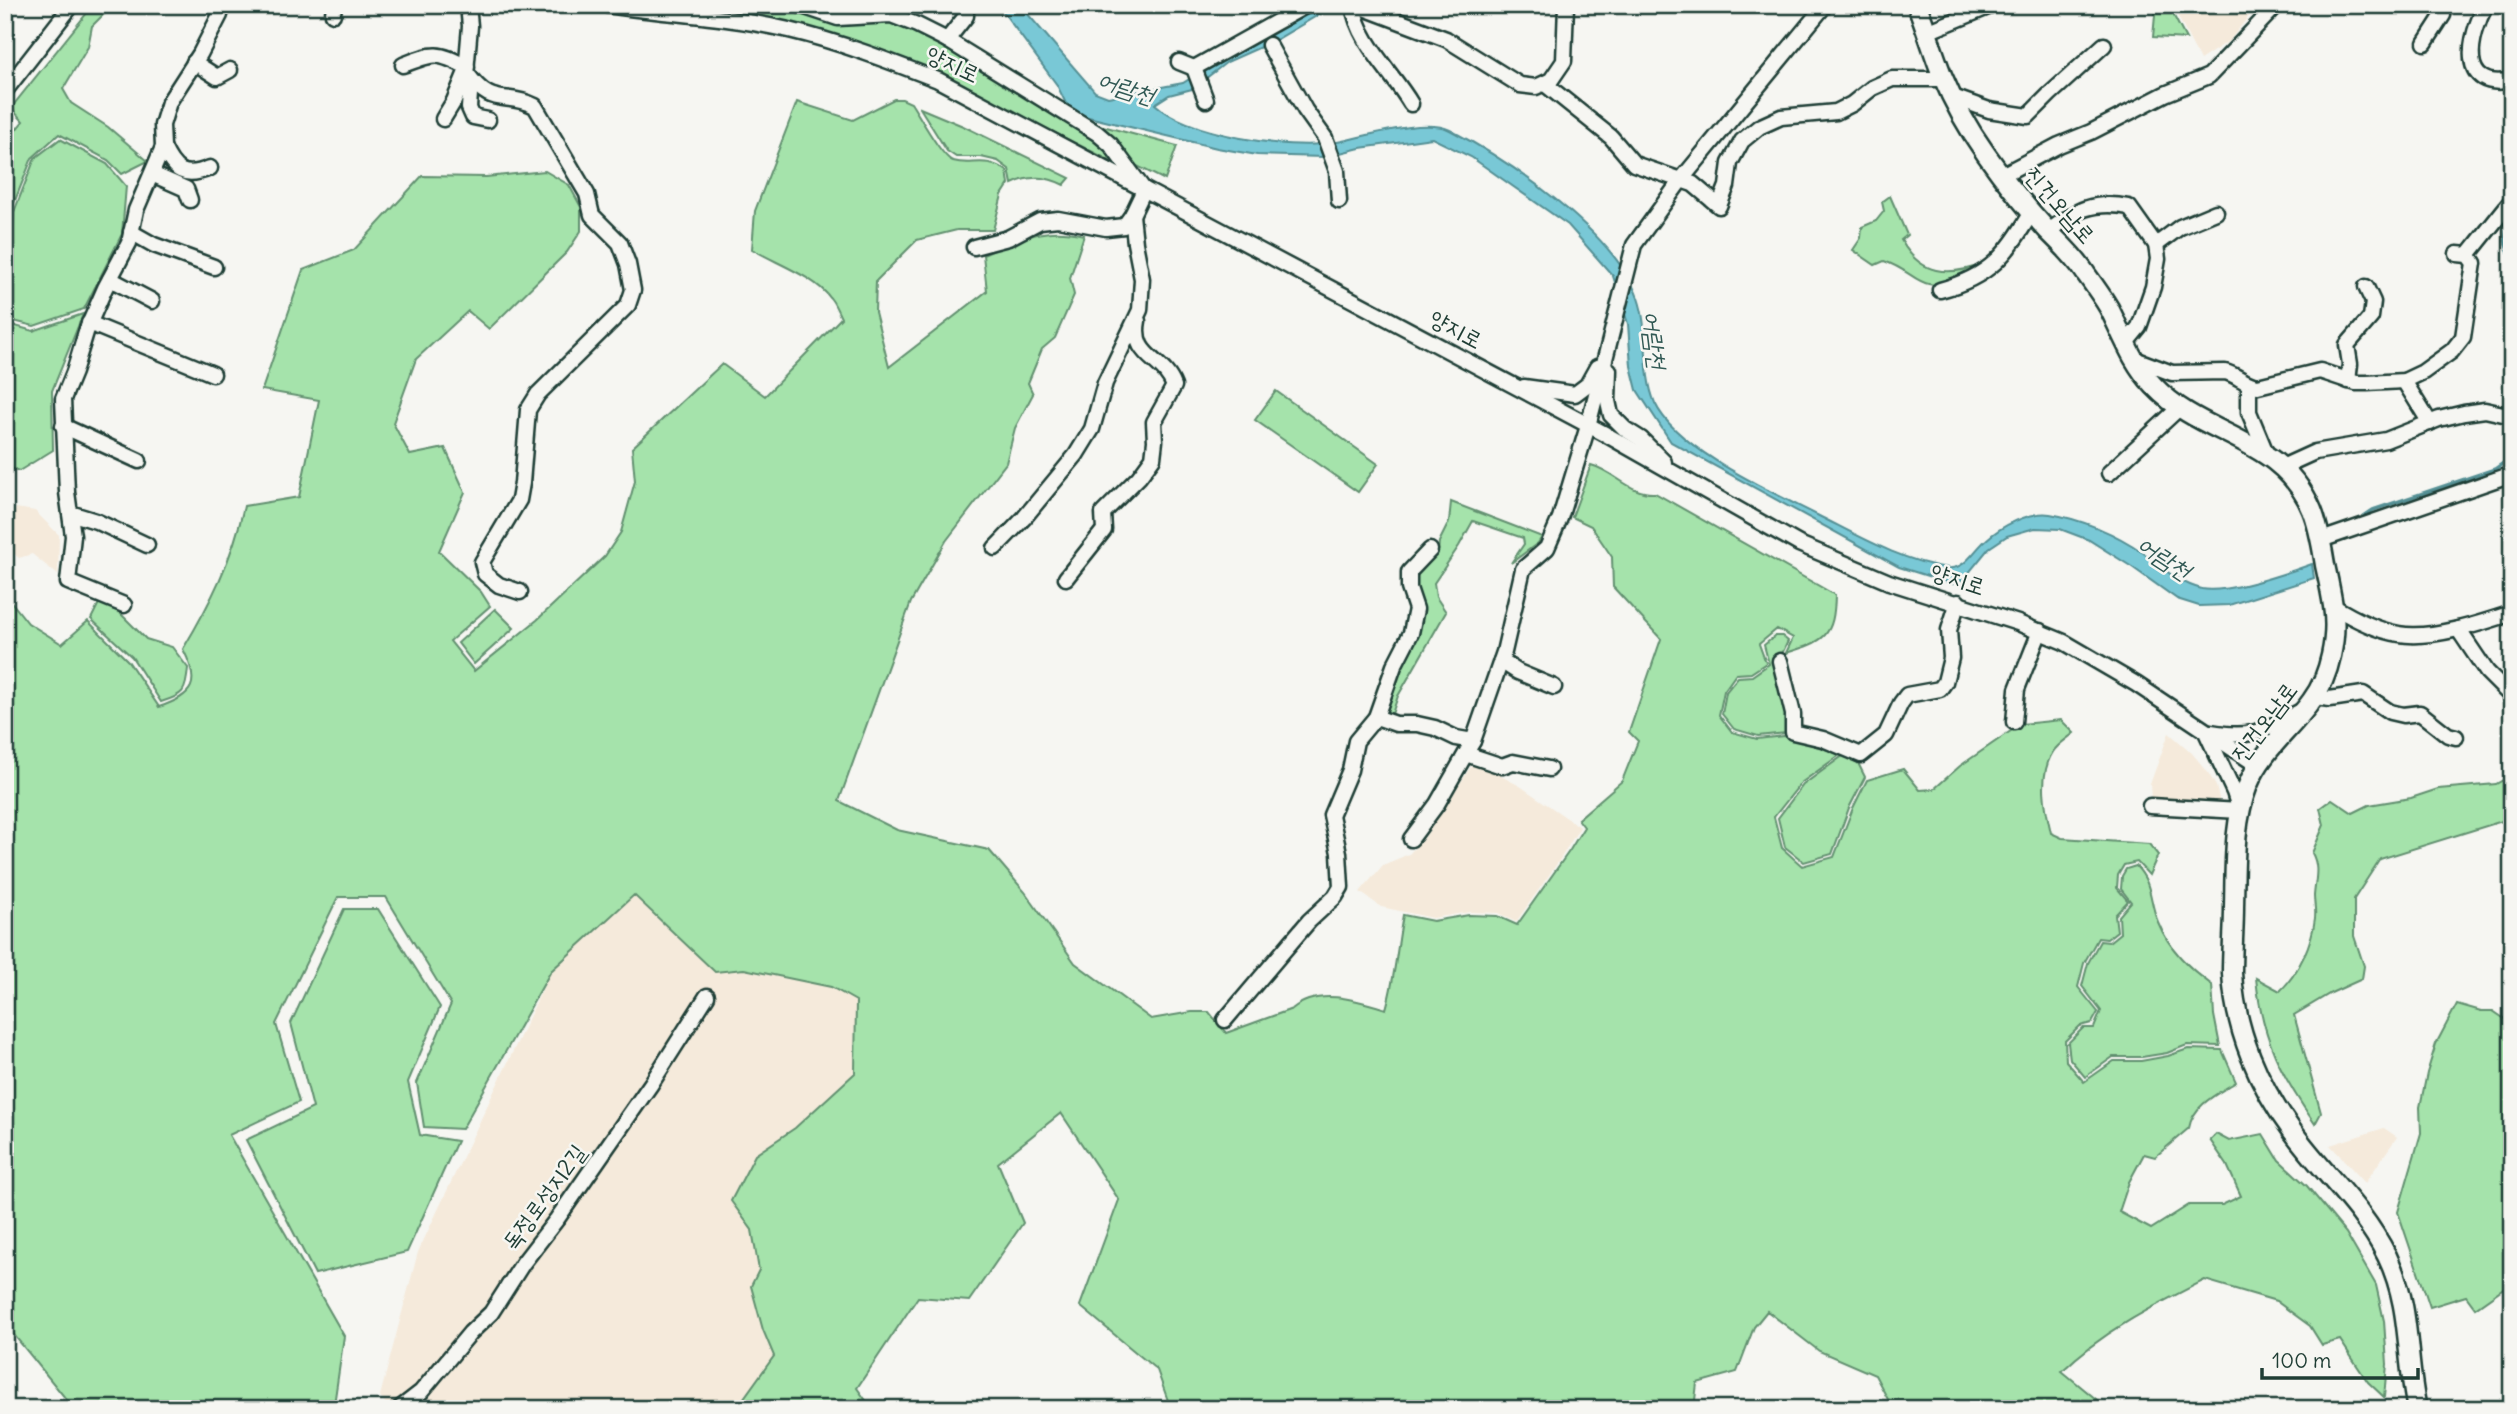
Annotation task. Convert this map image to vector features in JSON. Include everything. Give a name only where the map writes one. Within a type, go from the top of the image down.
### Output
[{"type":"main road","name":"진건오남로","points":[[1917,5],[1944,79],[1983,151],[2032,212],[2077,261],[2106,303],[2128,351],[2150,382],[2178,409],[2266,453],[2292,477],[2307,499],[2321,540],[2333,606],[2330,659],[2322,683],[2310,703],[2257,765],[2240,811],[2236,844],[2232,971],[2240,1024],[2256,1069],[2292,1132],[2357,1207],[2373,1229],[2392,1266],[2403,1295],[2411,1383],[2417,1409]]},
{"type":"street","points":[[5,91],[72,5]]},
{"type":"street","points":[[210,168],[198,173],[179,171],[170,162],[163,147],[162,125],[169,102],[220,15],[222,5]]},
{"type":"street","points":[[468,5],[469,108],[473,117],[488,120]]},
{"type":"street","name":"양지로","points":[[607,5],[724,19],[787,30],[873,54],[938,80],[1512,385],[1799,544],[1889,582],[2040,631],[2126,678],[2257,765]]},
{"type":"street","points":[[712,5],[724,19]]},
{"type":"street","points":[[799,5],[838,18],[891,15],[947,40],[1097,133],[1111,145],[1144,190],[1124,226],[1106,228],[1058,219],[1040,221],[1008,238],[974,247]]},
{"type":"street","points":[[947,40],[966,16],[966,5]]},
{"type":"street","points":[[1194,68],[1307,5]]},
{"type":"street","points":[[1411,104],[1363,33],[1355,17],[1354,5],[1446,39],[1520,85],[1536,87],[1551,80],[1564,61],[1566,5]]},
{"type":"street","points":[[1411,839],[1437,804],[1469,748],[1501,661],[1523,569],[1547,548],[1560,518],[1588,426],[1634,245],[1681,180],[1825,5]]},
{"type":"street","points":[[1927,32],[1993,5]]},
{"type":"street","points":[[2002,176],[2059,145],[2209,76],[2277,5]]},
{"type":"street","points":[[2425,43],[2443,15],[2438,5]]},
{"type":"street","points":[[2486,5],[2477,27],[2472,63],[2475,72],[2490,83],[2512,80]]},
{"type":"street","points":[[1269,46],[1305,110],[1325,138],[1334,162],[1339,201]]},
{"type":"street","points":[[1953,97],[1989,110],[2028,116],[2105,46]]},
{"type":"street","points":[[403,65],[430,54],[446,56],[468,73],[492,98],[526,102],[535,106],[587,194],[592,215],[620,243],[628,264],[633,290],[628,305],[538,394],[528,410],[519,500],[482,562],[485,574],[499,585],[520,592]]},
{"type":"street","points":[[194,62],[217,77],[230,70]]},
{"type":"street","points":[[1179,62],[1194,68],[1203,94]]},
{"type":"street","points":[[443,119],[468,73]]},
{"type":"street","points":[[1545,84],[1611,137],[1634,164],[1693,184],[1719,206],[1727,186],[1730,163],[1742,141],[1759,127],[1781,117],[1836,111],[1852,104],[1872,88],[1892,79],[1944,79]]},
{"type":"street","points":[[124,605],[68,582],[74,536],[63,426],[63,399],[89,323],[129,243],[136,210],[163,147]]},
{"type":"street","points":[[152,174],[186,189],[191,200]]},
{"type":"street","points":[[2049,231],[2073,213],[2111,204],[2129,207],[2155,245],[2158,259],[2153,287],[2140,327],[2128,351],[2172,373],[2225,372],[2233,374],[2249,386],[2320,372],[2367,383],[2404,380],[2430,367],[2452,351],[2463,337],[2474,263],[2462,254],[2512,200]]},
{"type":"street","points":[[1940,290],[1972,280],[1989,268],[2014,242],[2032,212]]},
{"type":"street","points":[[2155,245],[2180,227],[2216,212]]},
{"type":"street","points":[[1066,578],[1104,530],[1103,513],[1139,477],[1153,458],[1156,441],[1154,422],[1174,386],[1170,374],[1140,348],[1135,335],[1142,279],[1132,215]]},
{"type":"street","points":[[131,232],[154,245],[214,267]]},
{"type":"street","points":[[110,279],[152,301]]},
{"type":"street","points":[[2348,380],[2350,364],[2347,345],[2371,317],[2374,302],[2366,287]]},
{"type":"street","points":[[995,548],[1024,518],[1076,454],[1092,429],[1105,383],[1140,310]]},
{"type":"street","points":[[89,323],[213,374]]},
{"type":"street","points":[[1512,385],[1570,395],[1581,392],[1592,378],[1612,334]]},
{"type":"street","points":[[1612,334],[1607,394],[1611,415],[1625,429],[1641,439],[1678,476]]},
{"type":"street","points":[[2404,380],[2430,423]]},
{"type":"street","points":[[2249,386],[2249,412],[2266,453]]},
{"type":"street","points":[[2109,472],[2178,409]]},
{"type":"street","points":[[2282,467],[2315,452],[2386,440],[2465,413],[2485,410],[2512,416]]},
{"type":"street","points":[[63,426],[139,461]]},
{"type":"street","points":[[2321,540],[2512,474]]},
{"type":"street","points":[[70,513],[96,521],[147,545]]},
{"type":"street","points":[[1225,1020],[1309,921],[1335,897],[1340,887],[1339,853],[1331,815],[1350,771],[1356,741],[1376,718],[1390,675],[1415,620],[1416,609],[1409,588],[1409,572],[1430,550]]},
{"type":"street","points":[[1780,662],[1793,714],[1793,732],[1823,739],[1861,755],[1886,735],[1901,703],[1908,695],[1940,689],[1945,682],[1951,658],[1949,630],[1958,603]]},
{"type":"street","points":[[2333,606],[2358,622],[2400,635],[2458,629],[2512,613]]},
{"type":"street","points":[[2458,629],[2487,672],[2512,697]]},
{"type":"street","points":[[2014,722],[2017,689],[2040,631]]},
{"type":"street","points":[[1501,661],[1518,672],[1554,687]]},
{"type":"street","points":[[2206,731],[2231,736],[2256,734],[2310,703],[2363,694],[2390,712],[2403,715],[2420,713],[2448,735],[2456,737]]},
{"type":"street","points":[[1376,718],[1396,724],[1436,728],[1502,766],[1513,762],[1549,769]]},
{"type":"street","points":[[2150,806],[2240,811],[2206,731]]},
{"type":"street","name":"독정로성지2길","points":[[399,1409],[421,1392],[470,1332],[491,1313],[523,1263],[558,1219],[643,1095],[707,996]]},
{"type":"shaded area","points":[[2172,5],[2258,5],[2229,41],[2200,60]]},
{"type":"shaded area","points":[[16,508],[35,511],[59,535],[58,575],[32,554],[19,558],[7,548],[9,525]]},
{"type":"shaded area","points":[[2169,733],[2191,752],[2207,771],[2216,786],[2221,807],[2151,800],[2150,784]]},
{"type":"shaded area","points":[[1474,762],[1520,786],[1580,827],[1516,922],[1498,913],[1470,912],[1433,918],[1381,907],[1360,892],[1383,865],[1409,854],[1425,837]]},
{"type":"shaded area","points":[[634,895],[715,972],[744,969],[831,987],[856,1001],[855,1073],[795,1128],[755,1155],[752,1230],[759,1270],[751,1286],[763,1330],[774,1356],[736,1409],[390,1409],[380,1396],[418,1252],[551,971]]},
{"type":"shaded area","points":[[2384,1128],[2397,1137],[2365,1183],[2330,1145]]},
{"type":"green space","points":[[736,5],[785,5],[820,19],[838,22],[890,21],[924,35],[1098,140],[1121,166],[911,61],[827,34],[748,15]]},
{"type":"green space","points":[[2156,5],[2168,5],[2186,39],[2153,37]]},
{"type":"green space","points":[[109,9],[92,26],[88,47],[63,89],[71,103],[108,127],[148,161],[122,174],[108,160],[59,134],[32,158],[10,213],[5,260],[5,144],[23,121],[11,108],[87,13]]},
{"type":"green space","points":[[894,99],[911,103],[948,158],[953,161],[985,162],[999,166],[1007,171],[1009,184],[1002,195],[993,230],[957,230],[917,240],[876,281],[875,312],[889,367],[987,291],[983,255],[1032,235],[1069,232],[1084,235],[1070,278],[1074,295],[1055,338],[1042,349],[1028,383],[1033,394],[1015,428],[1006,463],[946,541],[911,602],[839,801],[897,830],[989,850],[1025,892],[1075,963],[1151,1019],[1209,1012],[1226,1033],[1314,998],[1338,997],[1386,1009],[1403,915],[1433,921],[1469,915],[1497,916],[1517,925],[1584,827],[1578,819],[1622,781],[1638,741],[1629,732],[1661,639],[1613,587],[1612,557],[1591,526],[1572,517],[1591,465],[1599,468],[1630,487],[1646,493],[1655,493],[1835,595],[1832,620],[1825,635],[1810,645],[1786,653],[1793,638],[1777,629],[1759,644],[1766,663],[1751,673],[1736,674],[1724,691],[1719,715],[1732,732],[1757,739],[1784,736],[1841,754],[1801,783],[1774,817],[1782,848],[1802,866],[1834,857],[1867,780],[1903,769],[1920,790],[1934,789],[1960,766],[2021,724],[2061,720],[2074,733],[2055,749],[2048,761],[2044,781],[2051,833],[2062,838],[2149,844],[2158,855],[2149,875],[2137,862],[2124,865],[2118,875],[2117,888],[2128,901],[2115,915],[2117,931],[2107,939],[2098,938],[2084,963],[2078,987],[2098,1012],[2092,1023],[2080,1026],[2065,1041],[2066,1061],[2084,1082],[2114,1061],[2141,1061],[2188,1049],[2222,1050],[2236,1082],[2201,1107],[2191,1120],[2189,1128],[2155,1157],[2144,1154],[2129,1182],[2119,1212],[2151,1229],[2189,1205],[2222,1205],[2241,1196],[2227,1165],[2210,1140],[2216,1134],[2229,1141],[2263,1134],[2279,1160],[2307,1186],[2346,1233],[2376,1285],[2384,1321],[2387,1364],[2384,1397],[2368,1382],[2340,1340],[2322,1345],[2310,1326],[2276,1301],[2205,1280],[2112,1331],[2062,1371],[2108,1409],[1892,1407],[1875,1375],[1819,1351],[1767,1311],[1754,1327],[1737,1372],[1697,1383],[1694,1409],[1414,1409],[1395,1403],[1393,1409],[1171,1409],[1157,1370],[1080,1306],[1119,1200],[1061,1113],[998,1163],[1023,1223],[969,1301],[918,1297],[857,1388],[872,1409],[736,1409],[774,1356],[763,1330],[751,1286],[759,1270],[752,1230],[731,1201],[755,1155],[795,1128],[855,1073],[856,1001],[831,987],[744,969],[715,972],[634,895],[551,971],[462,1129],[424,1127],[417,1083],[451,1004],[386,897],[338,897],[276,1024],[299,1102],[229,1135],[344,1336],[332,1409],[133,1409],[131,1405],[70,1404],[5,1324],[5,594],[28,623],[62,644],[88,621],[128,661],[159,707],[187,693],[193,680],[183,649],[220,580],[234,544],[244,506],[299,497],[319,400],[262,390],[303,270],[354,250],[422,176],[486,177],[545,171],[569,185],[581,207],[581,231],[567,252],[489,329],[468,311],[416,359],[393,423],[410,455],[445,448],[465,492],[439,551],[481,592],[490,606],[450,641],[474,671],[537,620],[605,556],[621,532],[635,481],[632,448],[722,364],[765,396],[841,318],[831,299],[816,284],[752,249],[755,211],[797,102],[853,120]]},
{"type":"green space","points":[[920,108],[1070,178],[1064,185],[1038,178],[1012,184],[1009,169],[998,161],[981,157],[956,157],[947,151]]},
{"type":"green space","points":[[1099,125],[1177,146],[1165,180],[1137,166]]},
{"type":"green space","points":[[60,139],[107,164],[126,186],[122,234],[84,309],[34,326],[5,319],[5,274],[11,256],[14,212],[35,158]]},
{"type":"green space","points":[[1890,196],[1907,235],[1901,240],[1917,260],[1936,270],[1947,271],[1983,264],[1969,274],[1935,285],[1920,281],[1884,261],[1875,265],[1853,250],[1861,238],[1862,227],[1876,221],[1884,211],[1882,202]]},
{"type":"green space","points":[[83,314],[52,391],[53,450],[19,471],[5,466],[5,323],[33,331]]},
{"type":"green space","points":[[1276,391],[1378,464],[1358,492],[1255,420]]},
{"type":"green space","points":[[1451,502],[1542,537],[1511,563],[1524,544],[1523,538],[1473,521],[1434,583],[1436,597],[1446,612],[1398,696],[1391,717],[1386,715],[1384,709],[1416,589],[1417,576],[1424,564],[1438,552],[1439,542],[1449,522]]},
{"type":"green space","points":[[100,601],[117,610],[146,639],[172,647],[188,668],[185,687],[179,694],[161,702],[132,657],[91,619]]},
{"type":"green space","points":[[495,609],[514,628],[474,664],[458,643]]},
{"type":"green space","points":[[1775,636],[1782,636],[1788,641],[1782,654],[1775,660],[1788,716],[1786,733],[1758,736],[1734,729],[1722,714],[1726,692],[1738,677],[1752,676],[1769,664],[1764,645]]},
{"type":"green space","points":[[1844,755],[1858,763],[1865,777],[1849,808],[1832,854],[1804,862],[1785,847],[1778,818],[1803,785]]},
{"type":"green space","points":[[2512,775],[2512,818],[2380,859],[2354,899],[2354,936],[2364,966],[2362,979],[2331,993],[2294,1015],[2321,1113],[2315,1124],[2275,1056],[2263,1020],[2256,978],[2280,991],[2299,967],[2308,947],[2315,915],[2316,869],[2312,853],[2324,825],[2320,808],[2332,799],[2353,813],[2369,805],[2411,798],[2438,789],[2496,784]]},
{"type":"green space","points":[[2136,866],[2145,879],[2155,914],[2168,941],[2188,965],[2212,985],[2220,1046],[2187,1045],[2167,1053],[2142,1057],[2113,1057],[2085,1077],[2070,1059],[2068,1043],[2083,1028],[2094,1028],[2101,1011],[2082,986],[2088,963],[2100,941],[2109,942],[2120,933],[2119,916],[2131,902],[2121,889],[2122,876],[2126,869]]},
{"type":"green space","points":[[344,909],[378,909],[440,1007],[408,1082],[420,1135],[457,1141],[407,1252],[315,1274],[246,1140],[313,1108],[291,1023]]},
{"type":"green space","points":[[2457,1004],[2481,1011],[2493,1011],[2512,1024],[2512,1282],[2475,1308],[2466,1296],[2430,1307],[2398,1212],[2421,1133],[2420,1107],[2427,1073],[2436,1044]]},
{"type":"water","points":[[998,5],[1020,5],[1095,92],[1108,97],[1183,83],[1219,60],[1322,5],[1335,5],[1274,41],[1227,62],[1192,89],[1169,95],[1155,104],[1171,115],[1214,132],[1265,142],[1313,145],[1425,126],[1450,130],[1474,143],[1558,201],[1584,224],[1626,273],[1642,311],[1648,377],[1655,403],[1666,420],[1683,437],[1752,482],[1881,547],[1931,565],[1954,568],[1964,563],[1986,540],[2008,525],[2025,517],[2050,514],[2086,523],[2110,533],[2132,545],[2177,578],[2202,589],[2241,586],[2312,564],[2314,578],[2229,605],[2199,606],[2177,599],[2089,540],[2060,529],[2035,528],[2007,536],[1989,548],[1963,580],[1953,584],[1899,567],[1671,442],[1637,390],[1631,366],[1628,324],[1613,276],[1568,225],[1471,157],[1432,138],[1360,148],[1324,157],[1257,155],[1080,115],[1069,110],[1057,85]]},
{"type":"waterway","name":"어람천","points":[[2508,215],[2505,241],[2512,260]]},
{"type":"waterway","name":"어람천","points":[[2364,516],[2373,510],[2495,469],[2512,457]]}]
